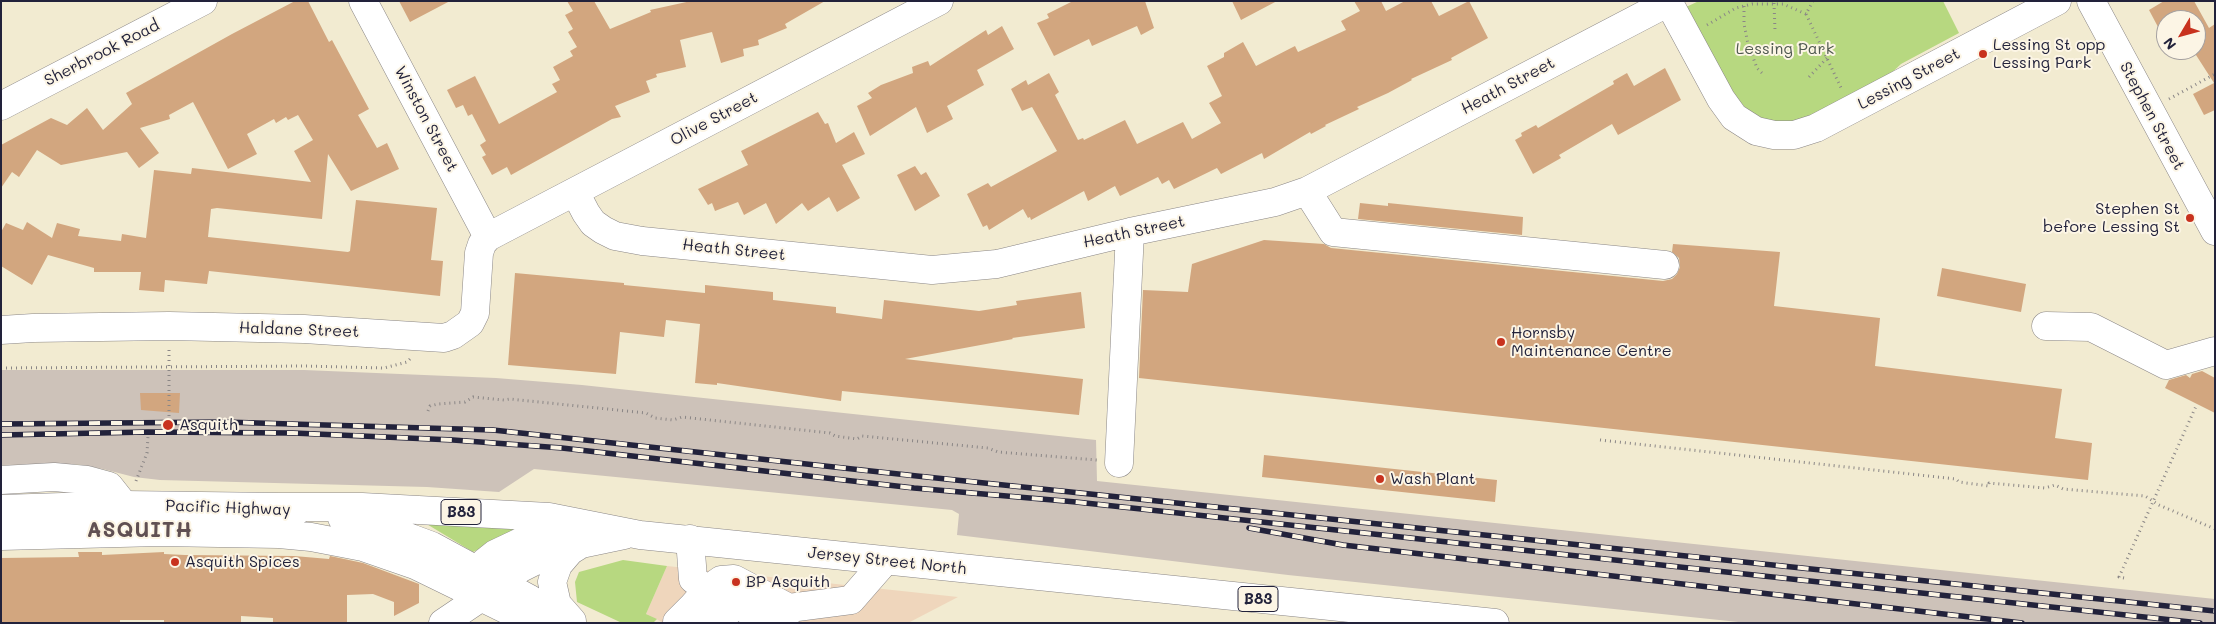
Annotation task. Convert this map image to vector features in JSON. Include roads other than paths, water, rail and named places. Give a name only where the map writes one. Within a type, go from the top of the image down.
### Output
[{"type":"street","name":"Sherbrook Road","points":[[1,106],[203,1]]},
{"type":"street","name":"Winston Street","points":[[363,1],[488,237]]},
{"type":"street","name":"Olive Street","points":[[488,237],[939,1]]},
{"type":"street","name":"Heath Street","points":[[575,192],[593,223],[615,236],[642,241],[932,270],[997,264],[1130,232],[1275,202],[1307,191],[1669,1]]},
{"type":"street","name":"Lessing Street","points":[[1669,1],[1721,98],[1734,117],[1756,131],[1774,135],[1794,135],[1816,128],[2057,1]]},
{"type":"street","name":"Stephen Street","points":[[2091,1],[2148,110],[2215,231]]},
{"type":"street","points":[[1307,191],[1334,232],[1665,265]]},
{"type":"street","points":[[1119,463],[1130,232]]},
{"type":"street","name":"Haldane Street","points":[[1,330],[169,326],[304,329],[444,338],[462,330],[470,323],[475,313],[479,253],[482,244],[488,237]]},
{"type":"street","name":"Haldane Street","points":[[1,311],[33,328]]},
{"type":"street","points":[[2046,326],[2091,327],[2166,365],[2215,351]]},
{"type":"street","points":[[1,480],[54,477],[87,480],[109,486],[124,505],[126,532]]},
{"type":"street","name":"Pacific Highway","points":[[1,509],[124,505],[279,507],[332,516],[386,529],[432,546],[472,596]]},
{"type":"street","name":"Jersey Street North","points":[[279,507],[362,507],[523,515],[565,519],[591,535],[640,535],[690,539],[885,561],[1495,623]]},
{"type":"street","name":"B83","points":[[472,596],[485,562],[495,554],[524,539],[575,526],[591,535]]},
{"type":"street","name":"Pacific Highway","points":[[1,536],[126,532],[279,534],[311,537],[388,555],[441,577],[472,596]]},
{"type":"street","points":[[573,623],[557,604],[552,582],[554,571],[563,558],[591,535]]},
{"type":"street","points":[[686,613],[693,579],[690,539]]},
{"type":"street","points":[[686,613],[782,618],[851,600],[885,561]]},
{"type":"street","points":[[472,596],[534,623]]},
{"type":"street","points":[[472,596],[569,623]]},
{"type":"street","points":[[686,613],[724,623]]},
{"type":"railway","points":[[1,424],[224,422],[493,430],[2215,611]]},
{"type":"railway","points":[[1,435],[148,432],[293,433],[453,440],[562,448],[914,488],[1076,502],[2200,623]]},
{"type":"railway","points":[[1249,528],[1343,545],[2022,623]]},
{"type":"place","name":"Lessing St opp Lessing Park","points":[[1983,54]]},
{"type":"place","name":"Stephen St before Lessing St","points":[[2190,218]]},
{"type":"place","name":"Hornsby Maintenance Centre","points":[[1501,342]]},
{"type":"place","name":"Asquith","points":[[168,425]]},
{"type":"place","name":"Wash Plant","points":[[1380,479]]},
{"type":"place","name":"Asquith Spices","points":[[175,562]]},
{"type":"place","name":"BP Asquith","points":[[736,582]]},
{"type":"district","name":"ASQUITH","points":[[140,531]]},
{"type":"park label","name":"Lessing Park","points":[[1785,49]]}]
